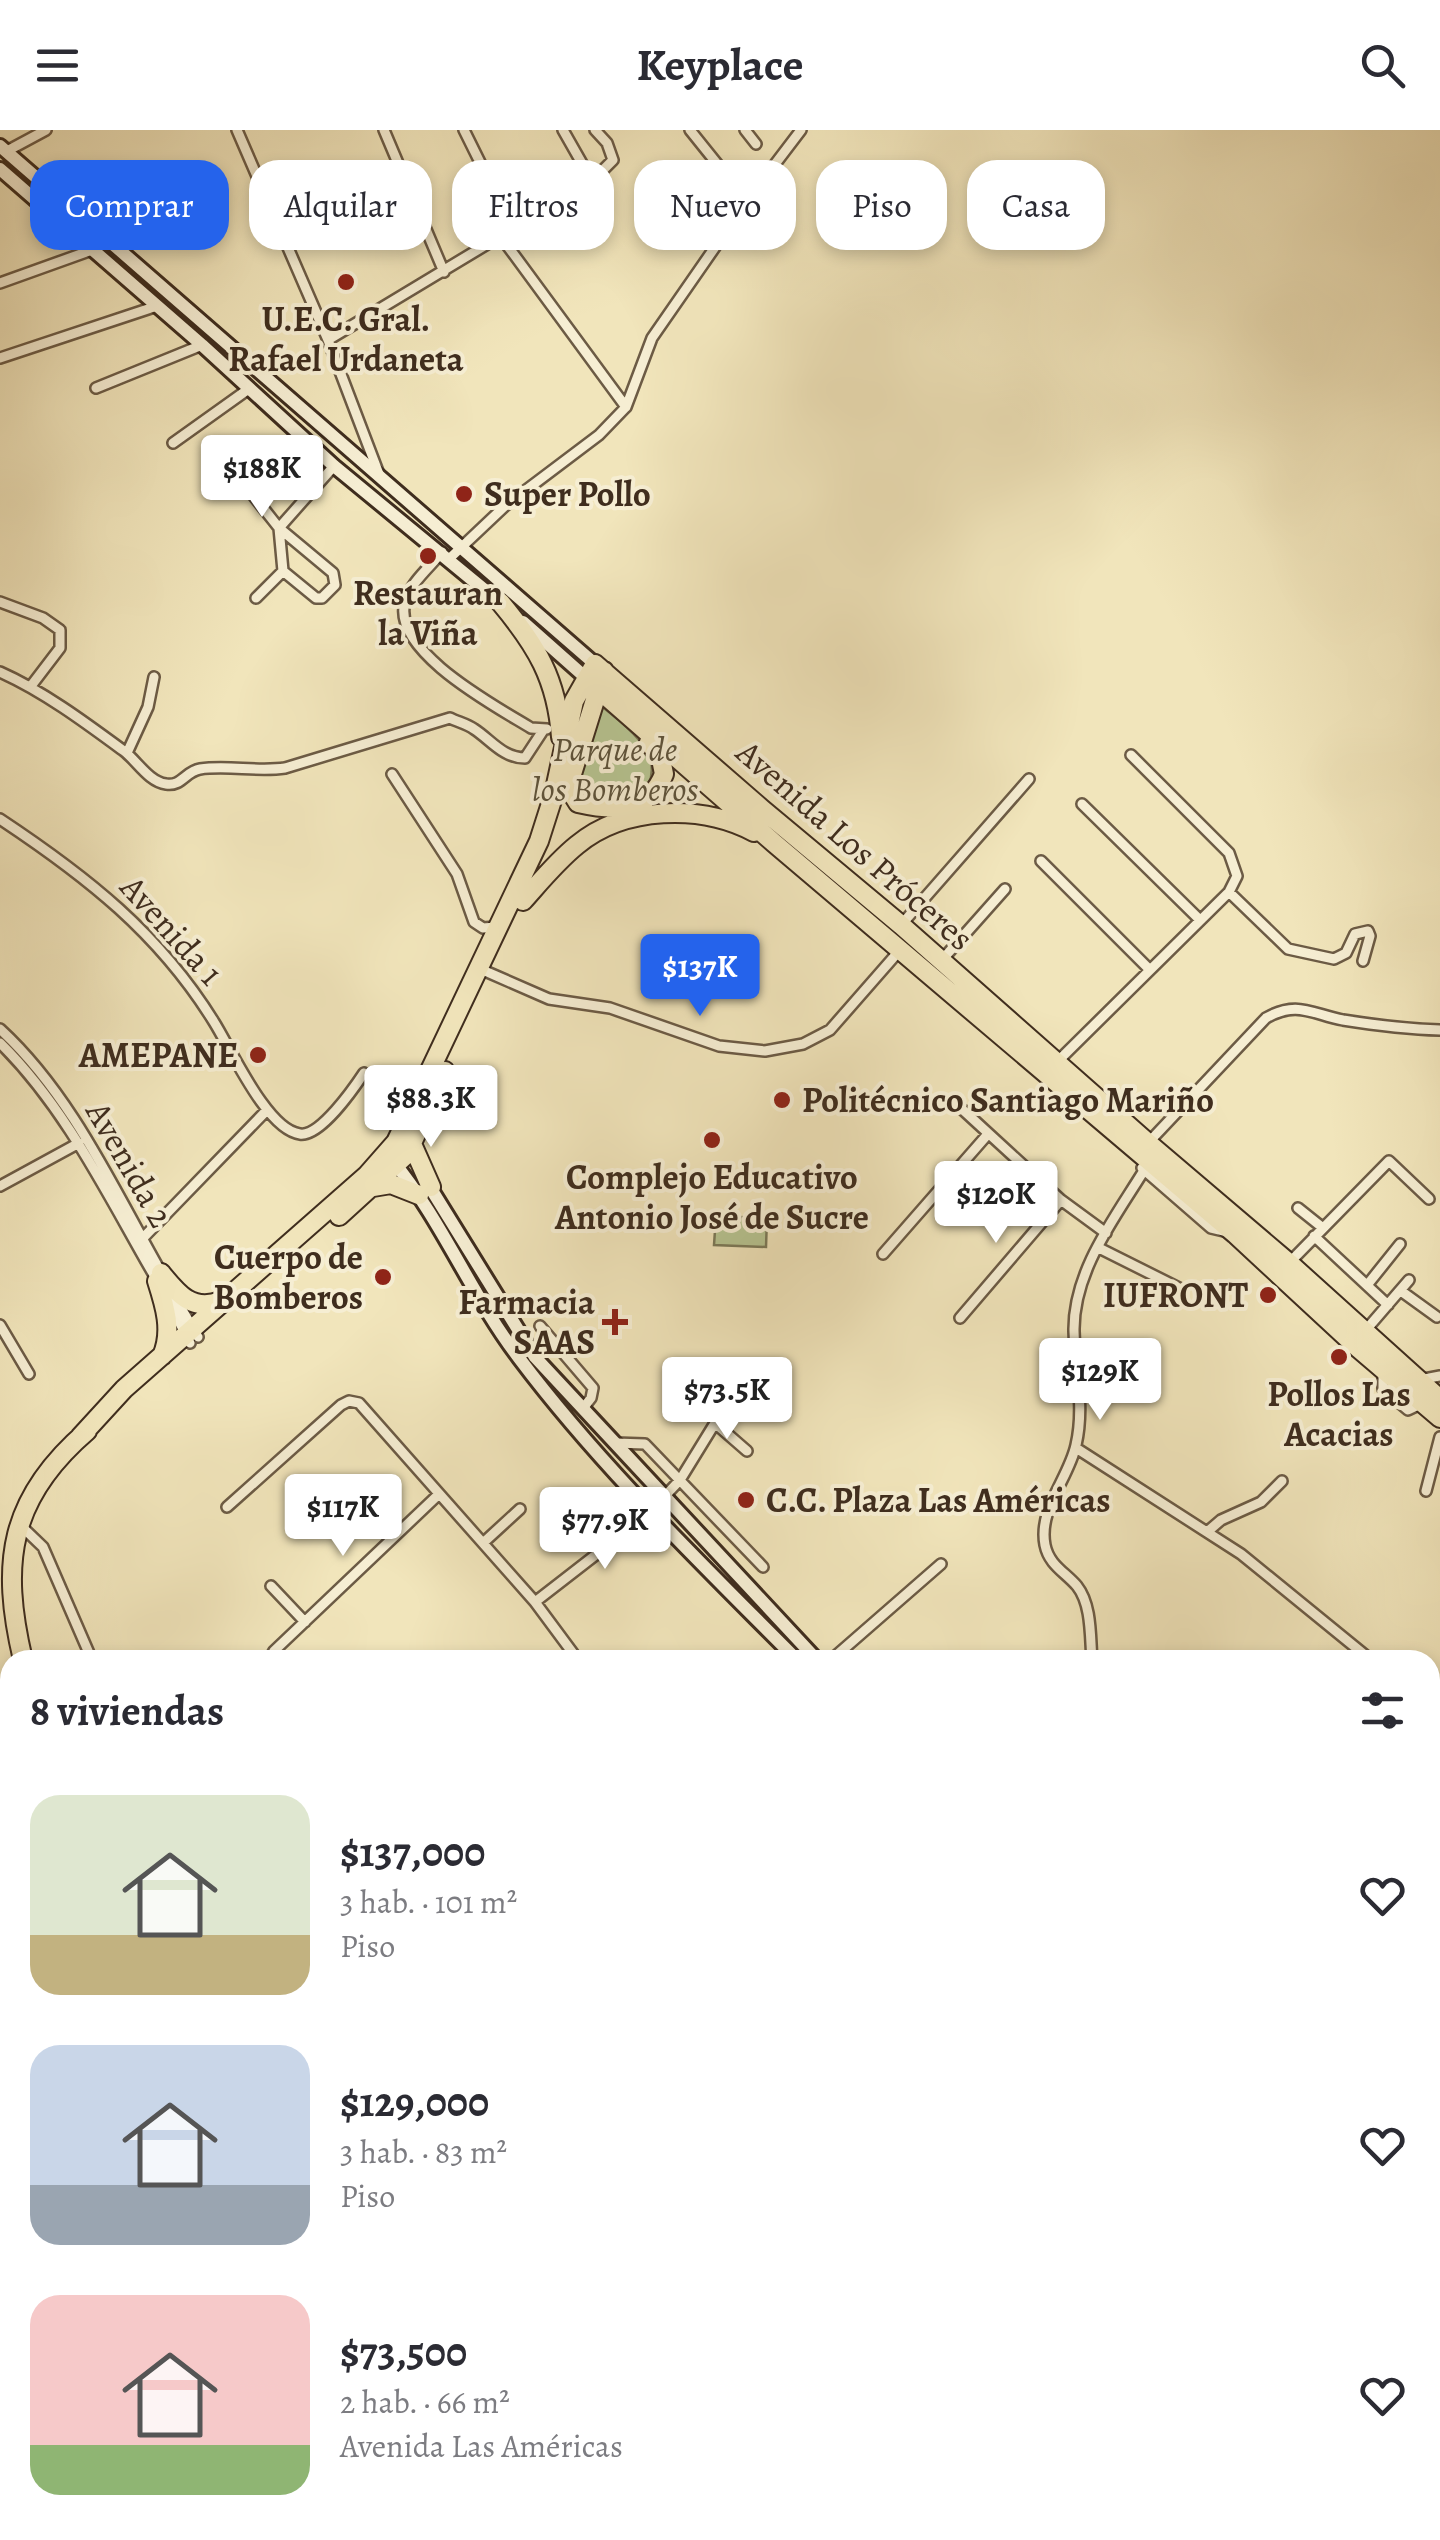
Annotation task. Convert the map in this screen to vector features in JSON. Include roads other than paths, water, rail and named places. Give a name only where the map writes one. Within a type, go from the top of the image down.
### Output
[{"type":"highway","points":[[500,602],[533,642],[552,691],[552,728],[562,763]]},
{"type":"highway","name":"Avenida Los Próceres","points":[[596,675],[638,725],[900,950],[1290,1264],[1419,1380],[1440,1418]]},
{"type":"highway","name":"Avenida Los Próceres","points":[[596,675],[901,925],[1057,1062],[1143,1148],[1383,1370],[1432,1401]]},
{"type":"highway","points":[[483,970],[498,926],[539,841],[572,712],[596,675]]},
{"type":"highway","points":[[19,1650],[5,1588],[9,1544],[16,1521],[58,1458],[192,1336],[372,1187],[400,1152],[483,970],[523,901],[568,787],[596,675]]},
{"type":"highway","points":[[568,787],[578,803],[612,810],[638,805],[652,796],[664,774],[661,759],[638,725]]},
{"type":"highway","points":[[523,901],[579,843],[608,827],[659,813],[690,814],[741,826],[774,843]]},
{"type":"highway","points":[[400,1152],[425,1191]]},
{"type":"highway","points":[[80,1437],[162,1356],[192,1336],[230,1296],[400,1152]]},
{"type":"highway","points":[[372,1187],[391,1184],[425,1191]]},
{"type":"highway","points":[[160,1277],[191,1303],[207,1306],[230,1296]]},
{"type":"highway","points":[[160,1277],[168,1336],[162,1356]]},
{"type":"main road","name":"Avenida Los Próceres","points":[[3,148],[460,546],[596,675]]},
{"type":"main road","name":"Avenida Los Próceres","points":[[0,169],[30,195]]},
{"type":"main road","name":"Avenida Los Próceres","points":[[92,250],[334,466],[596,675]]},
{"type":"main road","points":[[400,1152],[535,1357],[808,1650]]},
{"type":"main road","points":[[425,1191],[516,1355],[651,1512],[787,1650]]},
{"type":"street","points":[[3,148],[46,130]]},
{"type":"street","points":[[236,130],[328,340],[380,479]]},
{"type":"street","points":[[384,130],[444,272]]},
{"type":"street","points":[[464,130],[479,160]]},
{"type":"street","points":[[563,130],[580,160]]},
{"type":"street","points":[[595,130],[607,143],[613,160]]},
{"type":"street","points":[[690,130],[714,160]]},
{"type":"street","points":[[745,130],[756,144]]},
{"type":"street","points":[[778,160],[801,130]]},
{"type":"street","points":[[0,283],[92,250]]},
{"type":"street","points":[[328,340],[480,250]]},
{"type":"street","points":[[511,250],[626,407]]},
{"type":"street","points":[[552,728],[532,728],[440,670],[404,620],[404,604],[410,591],[446,555],[598,435],[626,407],[652,338],[712,250]]},
{"type":"street","points":[[0,358],[157,306]]},
{"type":"street","points":[[96,388],[202,345]]},
{"type":"street","points":[[172,443],[250,388]]},
{"type":"street","points":[[249,490],[280,528],[333,574],[335,585],[322,598],[316,598],[283,571],[280,528],[334,466]]},
{"type":"street","points":[[256,598],[283,571]]},
{"type":"street","points":[[0,602],[42,618],[60,630],[60,648],[31,686]]},
{"type":"street","points":[[0,672],[31,686],[127,752],[156,780],[171,785],[192,770],[203,768],[285,768],[450,718],[472,727],[500,750],[525,758],[552,728]]},
{"type":"street","points":[[127,752],[148,707],[154,677]]},
{"type":"street","points":[[1057,1062],[1228,892],[1237,876],[1229,853],[1131,755]]},
{"type":"street","points":[[392,774],[465,888],[474,922],[483,928],[498,926]]},
{"type":"street","points":[[901,925],[1029,779]]},
{"type":"street","points":[[1082,804],[1200,920]]},
{"type":"street","name":"Avenida 1","points":[[0,819],[94,884],[176,967],[201,1000],[267,1110]]},
{"type":"street","points":[[1041,861],[1149,969]]},
{"type":"street","points":[[941,960],[1005,888]]},
{"type":"street","points":[[1228,892],[1288,949],[1334,959],[1346,952],[1354,934],[1368,931],[1362,961]]},
{"type":"street","points":[[483,970],[549,999],[610,1008],[719,1046],[765,1051],[803,1044],[830,1030],[900,950]]},
{"type":"street","points":[[1091,1650],[1084,1600],[1078,1587],[1052,1562],[1045,1545],[1044,1522],[1076,1448],[1081,1410],[1074,1330],[1082,1282],[1106,1233],[1144,1172],[1143,1148],[1266,1018],[1281,1009],[1308,1009],[1339,1019],[1440,1030]]},
{"type":"street","name":"Avenida 2","points":[[0,1029],[37,1065],[142,1239],[192,1336]]},
{"type":"street","points":[[0,1043],[40,1087],[81,1142],[160,1277]]},
{"type":"street","points":[[142,1239],[267,1110],[297,1134],[314,1132],[364,1073]]},
{"type":"street","points":[[963,1110],[1061,1200],[1106,1233]]},
{"type":"street","points":[[883,1254],[988,1134]]},
{"type":"street","points":[[0,1186],[81,1142]]},
{"type":"street","points":[[1290,1264],[1390,1161],[1429,1199]]},
{"type":"street","points":[[1144,1172],[1212,1228],[1235,1234]]},
{"type":"street","points":[[960,1318],[1061,1200]]},
{"type":"street","points":[[1298,1208],[1323,1228]]},
{"type":"street","points":[[1314,1236],[1388,1305]]},
{"type":"street","points":[[1368,1284],[1400,1244]]},
{"type":"street","points":[[1099,1248],[1179,1288]]},
{"type":"street","points":[[1365,1332],[1409,1280]]},
{"type":"street","points":[[1402,1291],[1437,1317]]},
{"type":"street","points":[[0,1325],[29,1374]]},
{"type":"street","points":[[540,1326],[593,1388],[584,1406]]},
{"type":"street","points":[[1419,1380],[1440,1376]]},
{"type":"street","points":[[664,1497],[680,1480],[738,1384]]},
{"type":"street","points":[[227,1507],[340,1405],[359,1403],[535,1602],[571,1650]]},
{"type":"street","points":[[716,1424],[747,1451]]},
{"type":"street","points":[[1426,1492],[1440,1436]]},
{"type":"street","points":[[615,1443],[646,1444],[763,1567]]},
{"type":"street","points":[[1076,1448],[1241,1554],[1359,1650]]},
{"type":"street","points":[[1207,1532],[1220,1520],[1261,1502],[1282,1481]]},
{"type":"street","points":[[278,1650],[438,1495]]},
{"type":"street","points":[[483,1544],[520,1508]]},
{"type":"street","points":[[535,1602],[651,1512]]},
{"type":"street","points":[[16,1521],[43,1547],[88,1650]]},
{"type":"street","points":[[720,1556],[732,1536]]},
{"type":"street","points":[[842,1650],[941,1564]]},
{"type":"street","points":[[271,1586],[305,1622]]},
{"type":"place","name":"U.E.C. Gral. Rafael Urdaneta","points":[[346,282]]},
{"type":"place","name":"Super Pollo","points":[[464,494]]},
{"type":"place","name":"Restauran la Viña","points":[[428,556]]},
{"type":"place","name":"AMEPANE","points":[[258,1055]]},
{"type":"place","name":"Politécnico Santiago Mariño","points":[[782,1100]]},
{"type":"place","name":"Complejo Educativo Antonio José de Sucre","points":[[712,1140]]},
{"type":"place","name":"Cuerpo de Bomberos","points":[[383,1277]]},
{"type":"place","name":"IUFRONT","points":[[1268,1295]]},
{"type":"place","name":"Farmacia SAAS","points":[[615,1322]]},
{"type":"place","name":"Pollos Las Acacias","points":[[1339,1357]]},
{"type":"place","name":"C.C. Plaza Las Américas","points":[[746,1500]]},
{"type":"park label","name":"Parque de los Bomberos","points":[[615,769]]}]
